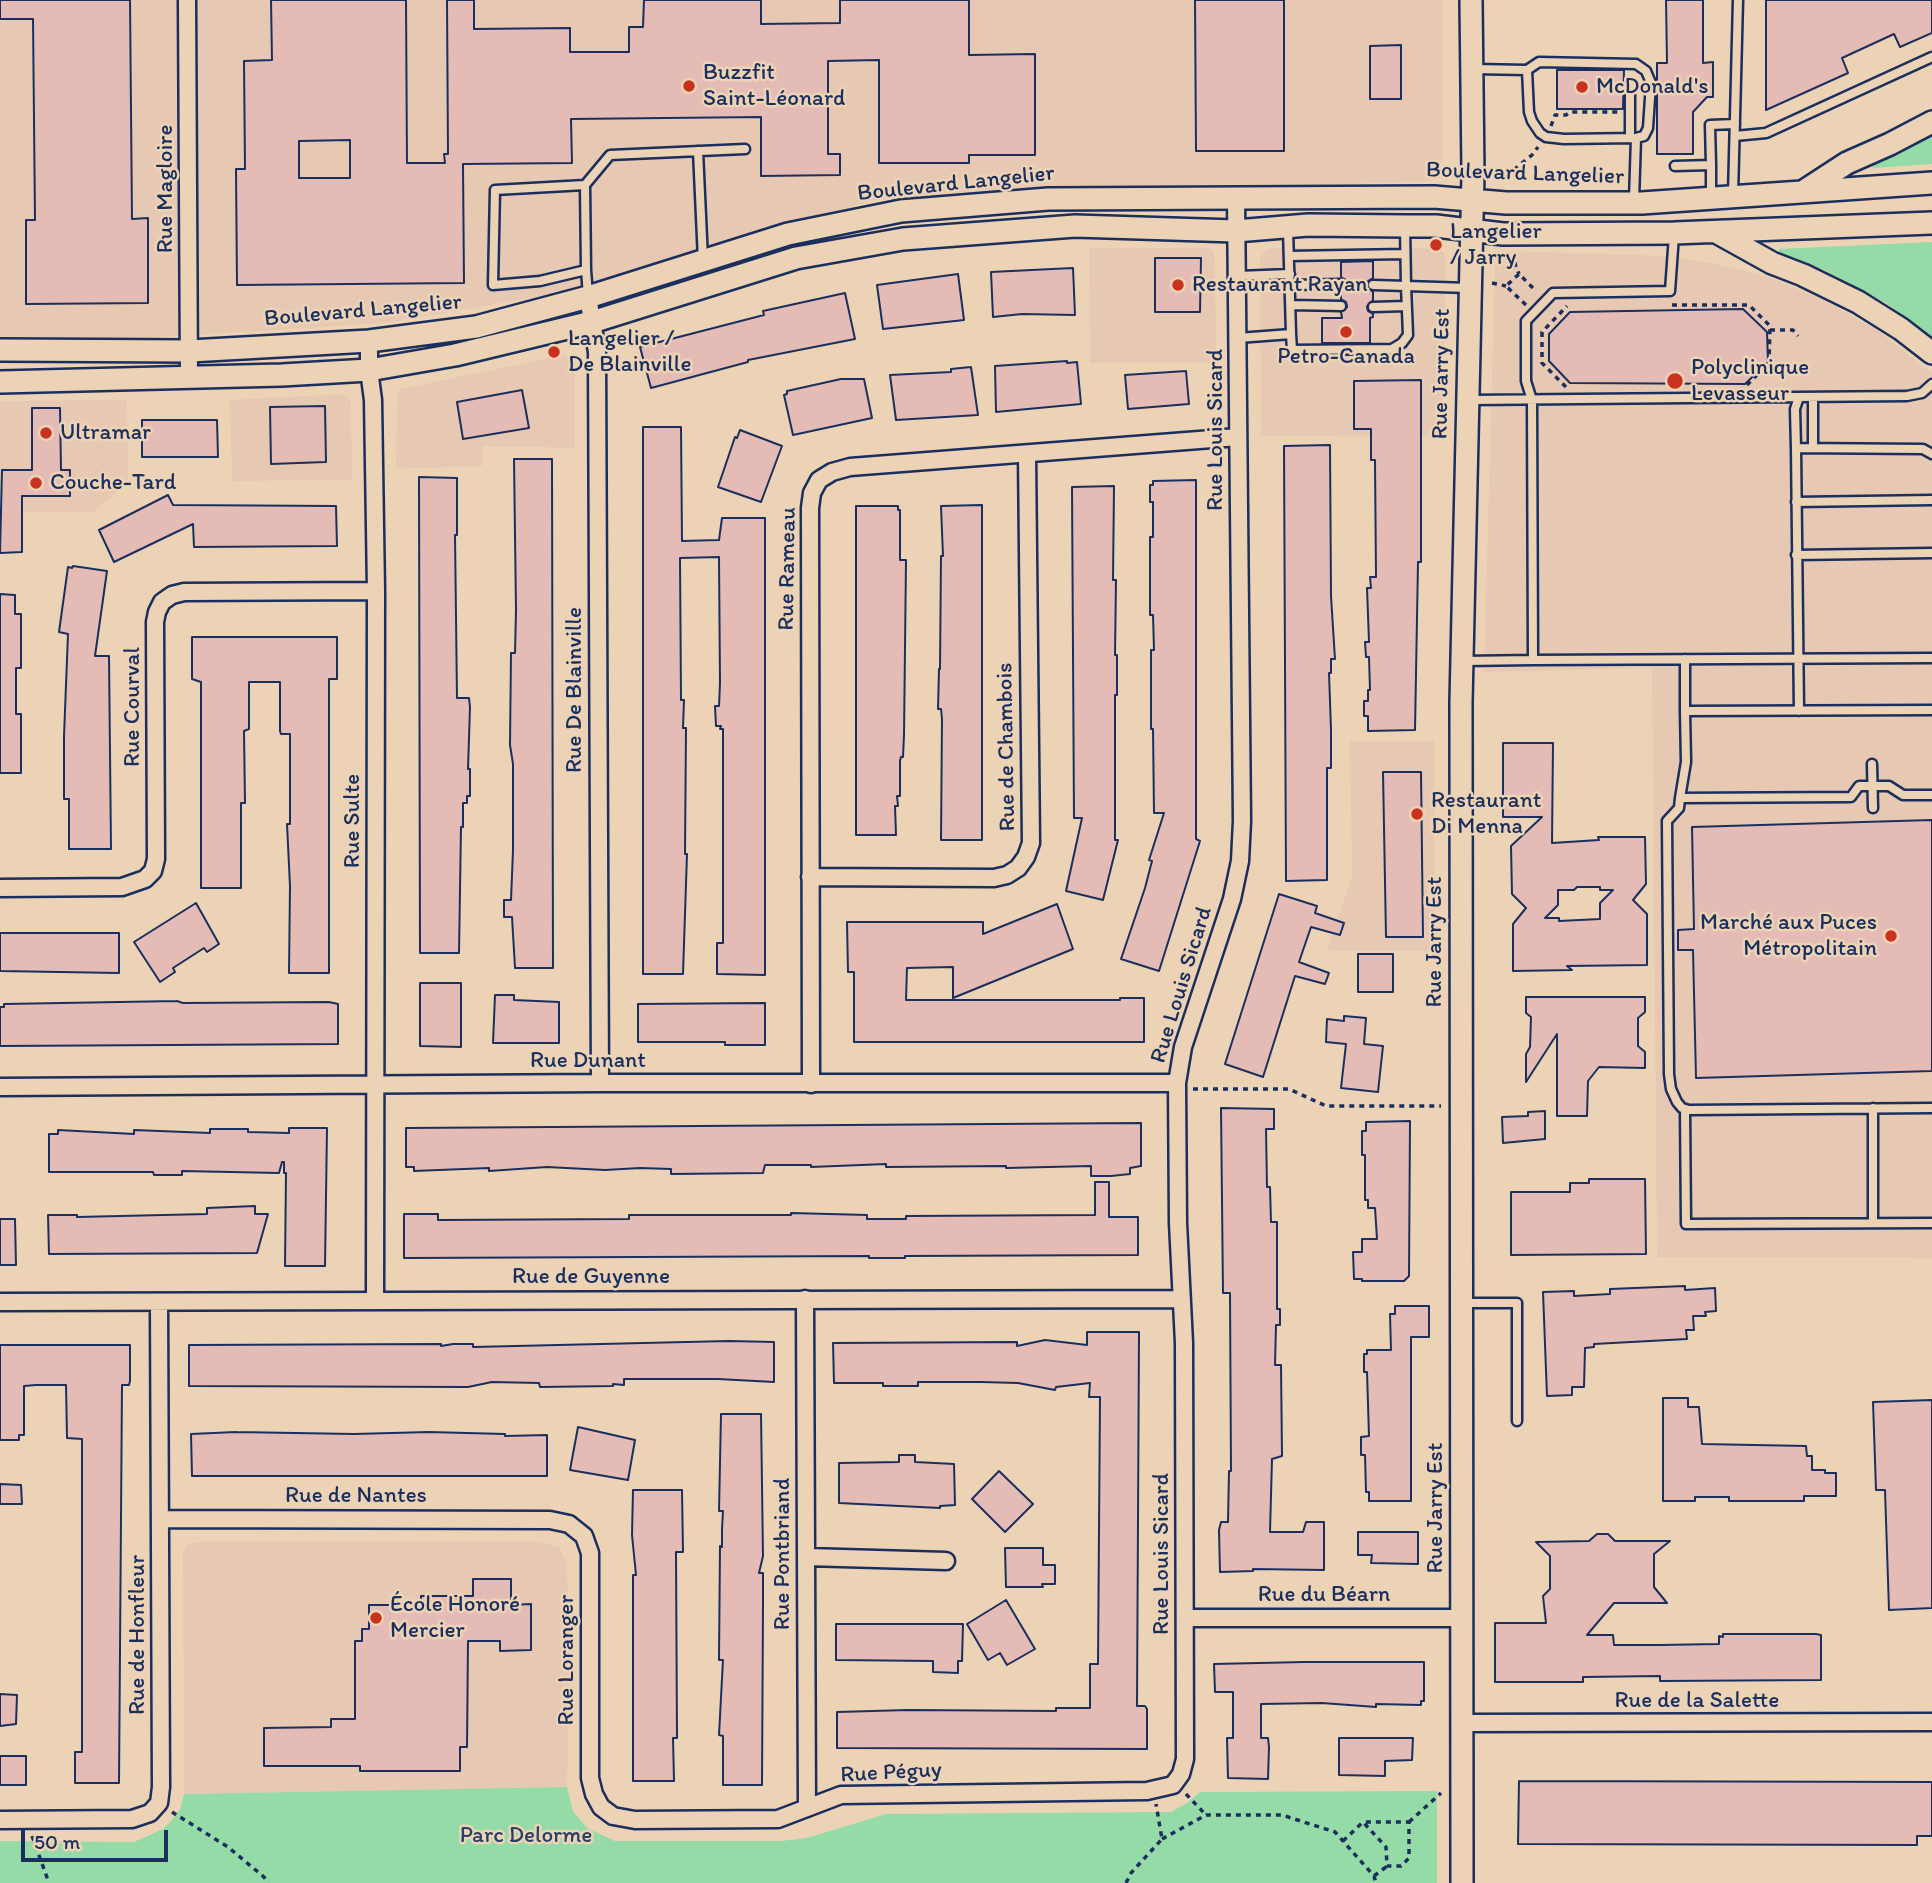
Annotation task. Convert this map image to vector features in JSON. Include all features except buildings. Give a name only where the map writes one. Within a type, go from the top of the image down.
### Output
[{"type":"main road","name":"Rue Jarry Est","points":[[1462,1883],[1461,661],[1472,231],[1471,0]]},
{"type":"main road","points":[[1802,192],[1847,163],[1932,122]]},
{"type":"main road","name":"Boulevard Langelier","points":[[0,350],[190,351],[369,341],[476,327],[588,297],[788,234],[901,211],[1048,199],[1434,197],[1472,201],[1634,203],[1712,200],[1932,183]]},
{"type":"main road","points":[[0,382],[369,370],[455,355],[592,322],[796,258],[903,239],[1075,226],[1236,230],[1405,226],[1503,234],[1718,233],[1932,223]]},
{"type":"main road","points":[[1718,233],[1772,263],[1858,302],[1901,329],[1932,353]]},
{"type":"street","name":"Rue Magloire","points":[[187,0],[190,377]]},
{"type":"street","name":"Rue Louis Sicard","points":[[1174,1783],[1181,1774],[1185,1759],[1182,1299],[1177,1086],[1183,1047],[1232,899],[1240,861],[1242,821],[1236,197]]},
{"type":"street","name":"Rue De Blainville","points":[[588,297],[597,366],[600,1083]]},
{"type":"street","name":"Rue Sulte","points":[[369,341],[373,400],[376,592],[375,1301]]},
{"type":"street","name":"Rue Rameau","points":[[811,1084],[812,493],[819,480],[832,471],[850,467],[1238,436]]},
{"type":"street","name":"Rue de Chambois","points":[[810,877],[994,878],[1007,875],[1018,868],[1026,857],[1031,843],[1027,454]]},
{"type":"street","name":"Rue Courval","points":[[0,888],[122,887],[145,879],[153,871],[156,859],[155,622],[162,602],[184,592],[376,592]]},
{"type":"street","name":"Rue Dunant","points":[[0,1087],[600,1083],[1177,1086]]},
{"type":"street","name":"Rue Pontbriand","points":[[805,1299],[807,1808]]},
{"type":"street","name":"Rue de Guyenne","points":[[0,1302],[1182,1299]]},
{"type":"street","name":"Rue de Honfleur","points":[[159,1302],[159,1803]]},
{"type":"street","name":"Rue de Nantes","points":[[161,1519],[550,1520]]},
{"type":"street","name":"Rue Loranger","points":[[550,1520],[569,1524],[584,1536],[590,1553],[590,1778],[601,1807],[613,1816]]},
{"type":"street","points":[[807,1557],[946,1562]]},
{"type":"street","name":"Rue du Béarn","points":[[1185,1618],[1462,1618]]},
{"type":"street","name":"Rue de la Salette","points":[[1462,1723],[1932,1722]]},
{"type":"street","name":"Rue Péguy","points":[[613,1816],[635,1820],[778,1819],[841,1795],[1154,1790],[1174,1783]]},
{"type":"street","points":[[0,1820],[132,1819],[150,1813],[159,1803]]},
{"type":"lane","points":[[1733,198],[1738,0]]},
{"type":"lane","points":[[1735,136],[1766,133],[1932,57]]},
{"type":"lane","points":[[1472,69],[1527,70],[1539,62],[1629,63],[1642,66],[1651,83],[1648,128],[1644,136],[1564,139],[1540,133],[1529,112],[1527,70]]},
{"type":"lane","points":[[1630,85],[1634,203]]},
{"type":"lane","points":[[1712,200],[1710,125],[1735,124]]},
{"type":"lane","points":[[588,297],[585,186],[610,155],[745,149]]},
{"type":"lane","points":[[698,151],[703,260]]},
{"type":"lane","points":[[1675,166],[1711,165]]},
{"type":"lane","points":[[585,186],[495,190],[493,285],[540,281],[586,270]]},
{"type":"lane","points":[[1288,227],[1292,350],[1392,349],[1402,343],[1408,335],[1405,226]]},
{"type":"lane","points":[[1533,660],[1532,400],[1526,381],[1526,321],[1553,293],[1670,291],[1674,233]]},
{"type":"lane","points":[[1289,256],[1405,254]]},
{"type":"lane","points":[[1238,276],[1290,274]]},
{"type":"lane","points":[[1290,285],[1341,284]]},
{"type":"lane","points":[[1373,285],[1469,288]]},
{"type":"lane","points":[[1291,306],[1341,306]]},
{"type":"lane","points":[[1373,307],[1406,306]]},
{"type":"lane","points":[[1238,338],[1291,334]]},
{"type":"lane","points":[[1468,400],[1908,396],[1922,393],[1932,384]]},
{"type":"lane","points":[[1799,397],[1795,409],[1799,711]]},
{"type":"lane","points":[[1814,397],[1814,449]]},
{"type":"lane","points":[[1796,448],[1923,449],[1932,454]]},
{"type":"lane","points":[[1796,502],[1932,500]]},
{"type":"lane","points":[[1796,555],[1932,553]]},
{"type":"lane","points":[[1461,661],[1932,658]]},
{"type":"lane","points":[[1685,659],[1686,762],[1678,808],[1667,821],[1668,1047],[1671,1089],[1677,1102],[1685,1109],[1932,1108]]},
{"type":"lane","points":[[1685,711],[1932,710]]},
{"type":"lane","points":[[1872,764],[1873,808]]},
{"type":"lane","points":[[1680,798],[1851,797],[1859,786],[1889,786],[1903,795],[1932,795]]},
{"type":"lane","points":[[1873,1108],[1873,1223]]},
{"type":"lane","points":[[1685,1109],[1686,1224],[1932,1223]]},
{"type":"lane","points":[[1461,1303],[1517,1303],[1517,1421]]},
{"type":"path","points":[[1555,115],[1566,115],[1570,112],[1623,112]]},
{"type":"path","points":[[1506,176],[1532,155],[1541,143]]},
{"type":"path","points":[[1516,248],[1515,264],[1519,274],[1531,286]]},
{"type":"path","points":[[1506,286],[1519,274]]},
{"type":"path","points":[[1492,283],[1506,286],[1518,298]]},
{"type":"path","points":[[1671,305],[1749,305],[1770,326],[1769,363],[1747,385]]},
{"type":"path","points":[[1566,387],[1542,363],[1542,332],[1566,306],[1579,306]]},
{"type":"path","points":[[1770,330],[1793,330],[1798,336]]},
{"type":"path","points":[[1177,1086],[1289,1089],[1326,1106],[1462,1106]]},
{"type":"path","points":[[1343,1841],[1363,1822],[1409,1822],[1462,1775]]},
{"type":"path","points":[[1174,1783],[1206,1815]]},
{"type":"path","points":[[1154,1790],[1162,1839]]},
{"type":"path","points":[[159,1803],[228,1847],[268,1883]]},
{"type":"path","points":[[1126,1883],[1131,1873],[1162,1839],[1206,1815],[1282,1815],[1335,1832],[1374,1876],[1376,1883]]},
{"type":"path","points":[[26,1819],[49,1883]]},
{"type":"path","points":[[1363,1822],[1387,1847],[1387,1866]]},
{"type":"path","points":[[1374,1876],[1387,1866],[1401,1866],[1409,1858],[1409,1822]]},
{"type":"shaded area","points":[[0,0],[1443,0],[1443,160],[1432,181],[874,200],[553,294],[386,323],[115,340],[0,340]]},
{"type":"shaded area","points":[[1089,248],[1212,250],[1215,256],[1216,363],[1090,363]]},
{"type":"shaded area","points":[[1271,248],[1439,248],[1443,251],[1446,259],[1442,435],[1261,436],[1260,258]]},
{"type":"shaded area","points":[[1506,251],[1670,256],[1769,277],[1821,299],[1877,330],[1932,373],[1932,1258],[1657,1257],[1652,668],[1484,672],[1495,264],[1497,256]]},
{"type":"shaded area","points":[[564,355],[570,358],[575,367],[575,448],[483,446],[482,466],[396,469],[397,396],[400,389]]},
{"type":"shaded area","points":[[343,394],[351,401],[352,480],[232,481],[230,400]]},
{"type":"shaded area","points":[[127,400],[128,483],[93,512],[0,512],[0,401]]},
{"type":"shaded area","points":[[1350,741],[1434,741],[1435,951],[1327,950],[1352,877]]},
{"type":"shaded area","name":"École Honoré Mercier","points":[[535,1541],[559,1547],[567,1564],[570,1672],[567,1787],[184,1794],[183,1552],[186,1545],[195,1542]]},
{"type":"green space","points":[[1932,133],[1932,164],[1873,168],[1871,164]]},
{"type":"green space","points":[[1932,242],[1932,338],[1886,303],[1824,270],[1779,253],[1779,249]]},
{"type":"green space","name":"Parc Delorme","points":[[567,1787],[573,1811],[587,1828],[615,1841],[781,1841],[807,1838],[886,1814],[1171,1812],[1200,1792],[1437,1791],[1437,1883],[0,1883],[0,1841],[134,1842],[163,1829],[180,1810],[184,1794]]},
{"type":"place","name":"Buzzfit Saint-Léonard","points":[[689,86]]},
{"type":"place","name":"McDonald's","points":[[1582,87]]},
{"type":"place","name":"Langelier / Jarry","points":[[1436,245]]},
{"type":"place","name":"Restaurant Rayan","points":[[1178,285]]},
{"type":"place","name":"Petro-Canada","points":[[1346,332]]},
{"type":"place","name":"Langelier / De Blainville","points":[[554,352]]},
{"type":"place","name":"Polyclinique Levasseur","points":[[1675,381]]},
{"type":"place","name":"Ultramar","points":[[46,433]]},
{"type":"place","name":"Couche-Tard","points":[[36,483]]},
{"type":"place","name":"Restaurant Di Menna","points":[[1417,814]]},
{"type":"place","name":"Marché aux Puces Métropolitain","points":[[1891,936]]},
{"type":"place","name":"École Honoré Mercier","points":[[376,1618]]}]
